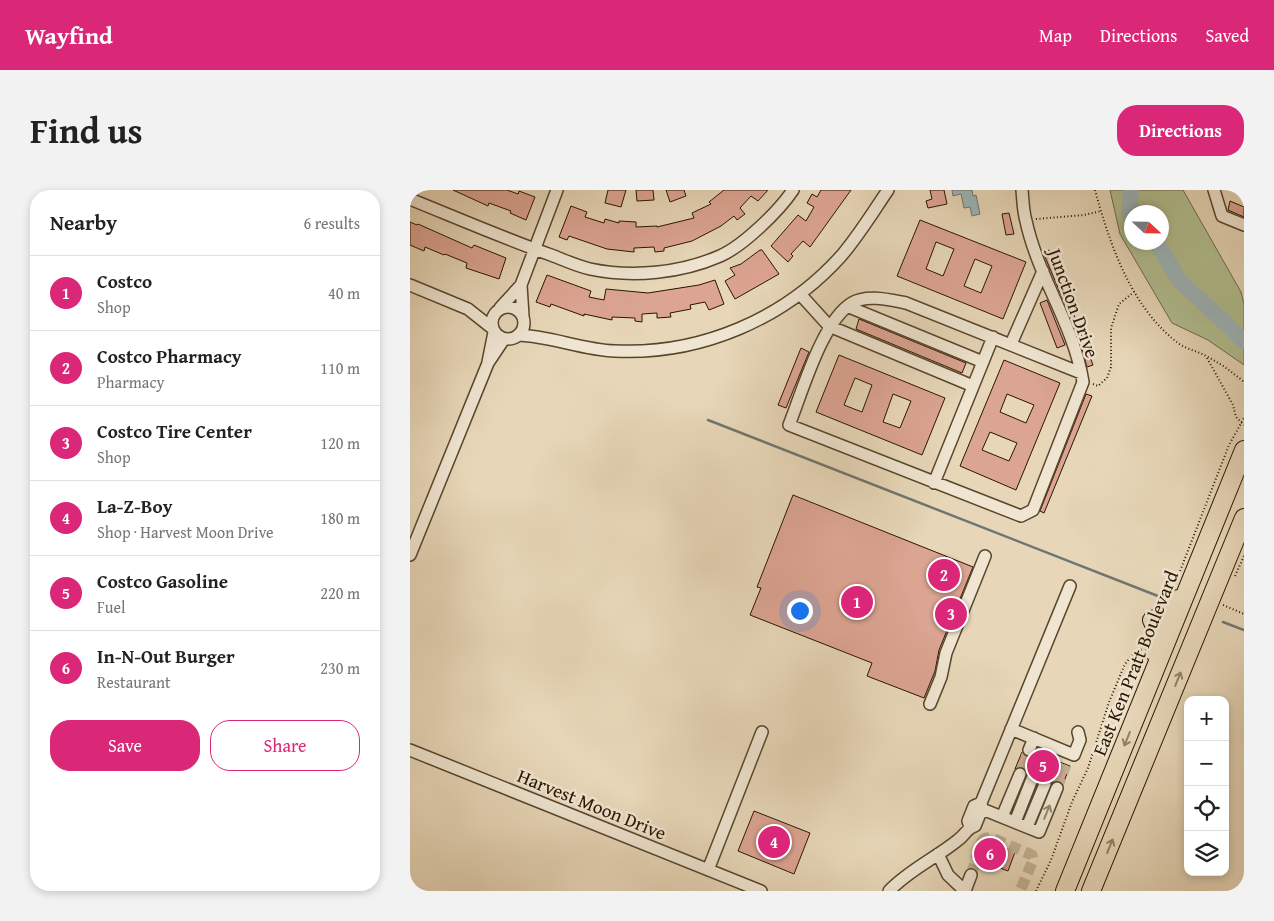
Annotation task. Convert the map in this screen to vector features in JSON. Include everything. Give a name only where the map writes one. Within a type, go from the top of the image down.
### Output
[{"type":"highway","name":"East Ken Pratt Boulevard","points":[[1065,891],[1145,694],[1144,680],[1160,641],[1159,632],[1152,620],[1166,616],[1175,606],[1217,503],[1224,499],[1244,450]]},
{"type":"highway","points":[[1091,891],[1244,518]]},
{"type":"street","points":[[488,363],[493,330],[491,321],[520,285],[557,190]]},
{"type":"street","points":[[410,198],[534,249],[598,270],[641,275],[680,267],[721,255],[756,230],[786,201],[793,190]]},
{"type":"street","points":[[410,555],[488,363],[504,339],[518,335],[541,336],[574,346],[615,351],[649,351],[715,338],[753,323],[800,294],[842,255],[888,190]]},
{"type":"street","name":"Junction Drive","points":[[934,483],[1021,516],[1033,510],[1082,377],[1070,334],[1043,272],[1026,221],[1022,190]]},
{"type":"street","points":[[1214,190],[1222,216],[1244,225]]},
{"type":"street","points":[[1011,344],[1043,272]]},
{"type":"street","points":[[410,285],[468,309],[504,339]]},
{"type":"street","points":[[518,335],[522,331],[524,317],[520,285]]},
{"type":"street","points":[[800,294],[829,326],[973,386]]},
{"type":"street","points":[[993,337],[934,483],[789,425],[829,326],[853,303],[877,298],[906,303],[1011,344],[1082,377]]},
{"type":"street","points":[[468,309],[514,307],[541,336]]},
{"type":"street","points":[[849,307],[983,362]]},
{"type":"street","points":[[930,704],[941,677],[946,653],[985,556]]},
{"type":"street","points":[[981,806],[1070,586]]},
{"type":"street","points":[[1011,729],[1072,754]]},
{"type":"street","points":[[708,870],[762,732]]},
{"type":"street","points":[[1066,765],[1080,740],[1078,732]]},
{"type":"street","points":[[1029,750],[1034,738]]},
{"type":"street","points":[[1042,755],[1046,743]]},
{"type":"street","points":[[1055,760],[1059,748]]},
{"type":"street","name":"Harvest Moon Drive","points":[[410,750],[761,891]]},
{"type":"street","points":[[1002,817],[1020,774]]},
{"type":"street","points":[[1015,822],[1032,779]]},
{"type":"street","points":[[1027,827],[1045,784]]},
{"type":"street","points":[[889,891],[903,878],[959,840],[970,827],[968,822],[974,806],[981,806],[1039,832],[1057,788]]},
{"type":"street","points":[[938,854],[948,874],[965,891],[971,875]]},
{"type":"path","points":[[1095,190],[1113,245],[1134,292],[1150,316],[1179,344],[1205,356],[1244,382]]},
{"type":"path","points":[[1026,221],[1101,211]]},
{"type":"path","points":[[1082,377],[1098,386],[1107,378],[1111,366],[1111,328],[1120,304],[1134,292]]},
{"type":"path","points":[[1205,356],[1233,405],[1236,417],[1243,424]]},
{"type":"path","points":[[1174,590],[1176,578],[1207,499],[1229,445],[1243,424],[1244,418]]},
{"type":"path","points":[[1211,599],[1244,614]]},
{"type":"path","points":[[1036,891],[1051,860],[1072,802],[1088,768],[1108,702],[1125,664],[1135,652],[1145,648]]},
{"type":"green space","points":[[1110,190],[1183,190],[1241,292],[1244,304],[1244,365],[1208,340],[1172,323],[1129,250],[1169,250],[1169,205],[1124,205],[1124,241],[1120,234]]},
{"type":"water","points":[[952,190],[972,190],[973,196],[976,195],[980,214],[972,216],[970,207],[964,208],[961,194],[953,196]]},
{"type":"building","points":[[453,190],[507,190],[518,194],[519,191],[535,197],[526,220],[510,213],[511,211],[489,203],[488,206]]},
{"type":"building","points":[[608,190],[626,190],[621,207],[605,203]]},
{"type":"building","points":[[636,190],[653,190],[654,200],[637,201]]},
{"type":"building","points":[[666,190],[684,190],[686,196],[670,202]]},
{"type":"building","points":[[724,190],[768,190],[758,201],[751,196],[740,208],[745,214],[737,220],[734,216],[721,226],[692,241],[664,248],[664,251],[655,252],[654,247],[634,248],[634,252],[607,249],[569,236],[567,240],[559,237],[571,206],[587,212],[585,217],[604,223],[605,219],[619,223],[619,221],[636,222],[636,227],[657,227],[694,218],[692,213],[711,204],[709,202]]},
{"type":"building","points":[[821,190],[851,190],[810,247],[803,241],[791,254],[793,256],[788,262],[771,246],[798,215],[806,221],[814,207],[807,203],[812,194],[817,197]]},
{"type":"building","points":[[930,190],[944,190],[947,204],[928,208],[926,201],[932,199]]},
{"type":"building","points":[[1230,201],[1244,207],[1244,217],[1228,210]]},
{"type":"building","points":[[1009,213],[1014,234],[1006,235],[1002,214]]},
{"type":"building","points":[[920,220],[1026,262],[1003,319],[897,276]],"holes":[[[936,242],[954,249],[943,276],[926,269]],[[975,259],[992,266],[981,293],[964,286]]]},
{"type":"building","points":[[410,222],[472,248],[474,245],[506,258],[499,279],[466,268],[467,263],[445,254],[425,247],[424,251],[410,245]]},
{"type":"building","points":[[762,250],[779,274],[735,299],[725,281],[735,275],[730,268],[741,264]]},
{"type":"building","points":[[1049,250],[1093,365],[1087,367],[1079,338],[1043,252]]},
{"type":"building","points":[[547,275],[591,291],[589,297],[604,300],[606,289],[648,293],[699,285],[715,280],[724,304],[709,310],[705,302],[690,305],[691,309],[670,313],[671,317],[657,318],[657,313],[642,314],[642,322],[635,321],[635,318],[612,317],[612,320],[584,314],[584,316],[551,304],[550,307],[536,302]]},
{"type":"building","points":[[1047,300],[1065,345],[1057,348],[1040,303]]},
{"type":"building","points":[[859,319],[966,363],[962,373],[856,329]]},
{"type":"building","points":[[801,348],[809,352],[786,408],[778,405]]},
{"type":"building","points":[[839,355],[945,398],[922,455],[816,412]],"holes":[[[855,378],[872,385],[862,412],[844,405]],[[893,394],[911,401],[900,428],[883,422]]]},
{"type":"building","points":[[1004,360],[1060,383],[1016,490],[960,466]],"holes":[[[1007,394],[1034,405],[1026,423],[1000,412]],[[990,432],[1017,443],[1009,461],[982,450]]]},
{"type":"building","points":[[1086,394],[1092,396],[1044,513],[1040,511]]},
{"type":"building","points":[[793,495],[973,567],[939,650],[935,671],[924,698],[867,676],[872,663],[750,615],[761,588],[757,587]]},
{"type":"building","points":[[1022,752],[1027,757],[1033,756],[1036,753],[1070,766],[1063,784],[1059,781],[1052,782],[1047,777],[1039,779],[1035,772],[1027,773],[1022,767],[1015,769]]},
{"type":"building","points":[[754,811],[810,833],[794,874],[738,851]]},
{"type":"building","points":[[986,841],[1015,852],[1008,871],[979,860]]},
{"type":"waterway","points":[[1130,205],[1131,190]]},
{"type":"waterway","points":[[1161,250],[1179,280],[1244,341]]},
{"type":"waterway","points":[[708,420],[1163,598]]},
{"type":"waterway","points":[[1223,622],[1244,630]]},
{"type":"tunnel","points":[[1020,774],[1029,750]]},
{"type":"tunnel","points":[[1032,779],[1042,755]]},
{"type":"tunnel","points":[[1045,784],[1055,760]]},
{"type":"tunnel","points":[[1057,788],[1066,765]]},
{"type":"tunnel","points":[[971,875],[982,841],[985,838],[992,838],[1032,855],[1033,860],[1020,891]]},
{"type":"place","name":"Costco Pharmacy","points":[[944,575]]},
{"type":"place","name":"Costco","points":[[857,602]]},
{"type":"place","name":"Costco Tire Center","points":[[951,614]]},
{"type":"place","name":"Costco Gasoline","points":[[1043,766]]},
{"type":"place","name":"La-Z-Boy","points":[[774,842]]},
{"type":"place","name":"In-N-Out Burger","points":[[990,854]]}]
